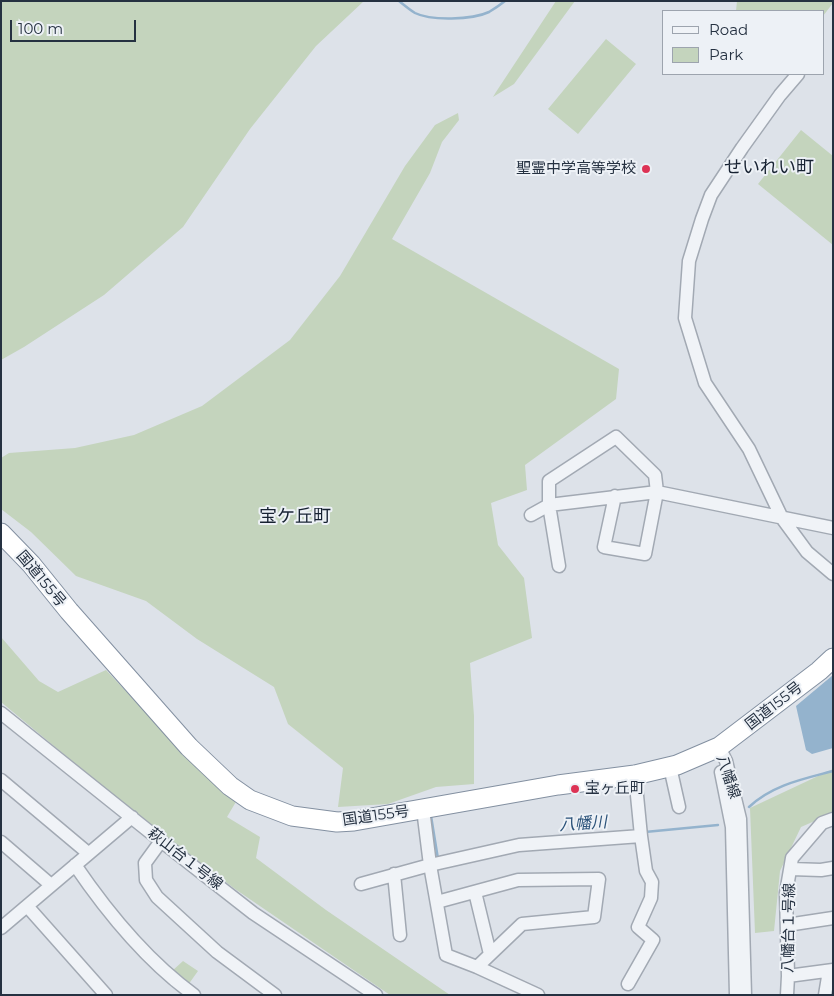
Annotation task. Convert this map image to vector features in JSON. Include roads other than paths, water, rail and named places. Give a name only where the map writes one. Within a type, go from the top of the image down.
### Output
[{"type":"highway","name":"国道155号","points":[[1,533],[32,564],[69,611],[188,748],[214,773],[250,800],[292,816],[337,822],[354,821],[558,784],[635,774],[670,767],[700,757],[719,747],[833,658]]},
{"type":"street","points":[[797,75],[763,118],[711,195],[689,261],[685,318],[705,383],[749,449],[782,518],[808,552],[833,574]]},
{"type":"street","points":[[559,566],[550,505],[549,481],[616,437],[655,475],[657,492],[645,554],[604,547],[615,496]]},
{"type":"street","points":[[531,515],[550,505],[657,492],[833,528]]},
{"type":"street","name":"萩山台１号線","points":[[1,713],[253,913],[376,995]]},
{"type":"street","name":"八幡線","points":[[719,747],[720,767],[732,827],[736,995]]},
{"type":"street","name":"八幡線","points":[[719,747],[726,761],[740,819],[745,995]]},
{"type":"street","points":[[670,767],[679,807]]},
{"type":"street","points":[[628,984],[653,940],[638,927],[651,898],[652,882],[646,871],[635,774]]},
{"type":"street","points":[[1,780],[88,853]]},
{"type":"street","points":[[423,809],[430,865],[446,955],[538,995]]},
{"type":"street","points":[[4,921],[26,906],[132,817]]},
{"type":"street","name":"八幡台１号線","points":[[787,995],[786,892],[792,858],[822,823],[833,819]]},
{"type":"street","points":[[361,884],[430,865],[519,845],[641,836]]},
{"type":"street","points":[[161,841],[145,862],[146,880],[150,888],[217,952],[275,995]]},
{"type":"street","points":[[1,842],[51,885]]},
{"type":"street","points":[[75,864],[93,891],[136,943],[194,995]]},
{"type":"street","points":[[790,870],[833,868]]},
{"type":"street","points":[[394,874],[400,935]]},
{"type":"street","points":[[437,902],[518,880],[599,879],[594,917],[522,924],[477,967]]},
{"type":"street","points":[[475,892],[490,954]]},
{"type":"street","points":[[26,906],[106,995]]},
{"type":"street","points":[[787,924],[833,918]]},
{"type":"street","points":[[788,976],[831,970],[826,995]]},
{"type":"water","points":[[833,675],[833,748],[812,754],[806,750],[796,706]]},
{"type":"waterway","points":[[399,1],[422,16],[441,18],[462,18],[482,15],[505,1]]},
{"type":"waterway","name":"八幡川","points":[[749,807],[758,799],[778,788],[833,771]]},
{"type":"waterway","name":"八幡川","points":[[431,816],[438,859]]},
{"type":"waterway","name":"八幡川","points":[[645,832],[718,825]]},
{"type":"place","name":"聖霊中学高等学校","points":[[646,169]]},
{"type":"place","name":"宝ヶ丘町","points":[[575,789]]},
{"type":"district","name":"せいれい町","points":[[769,168]]},
{"type":"district","name":"宝ケ丘町","points":[[295,517]]}]
